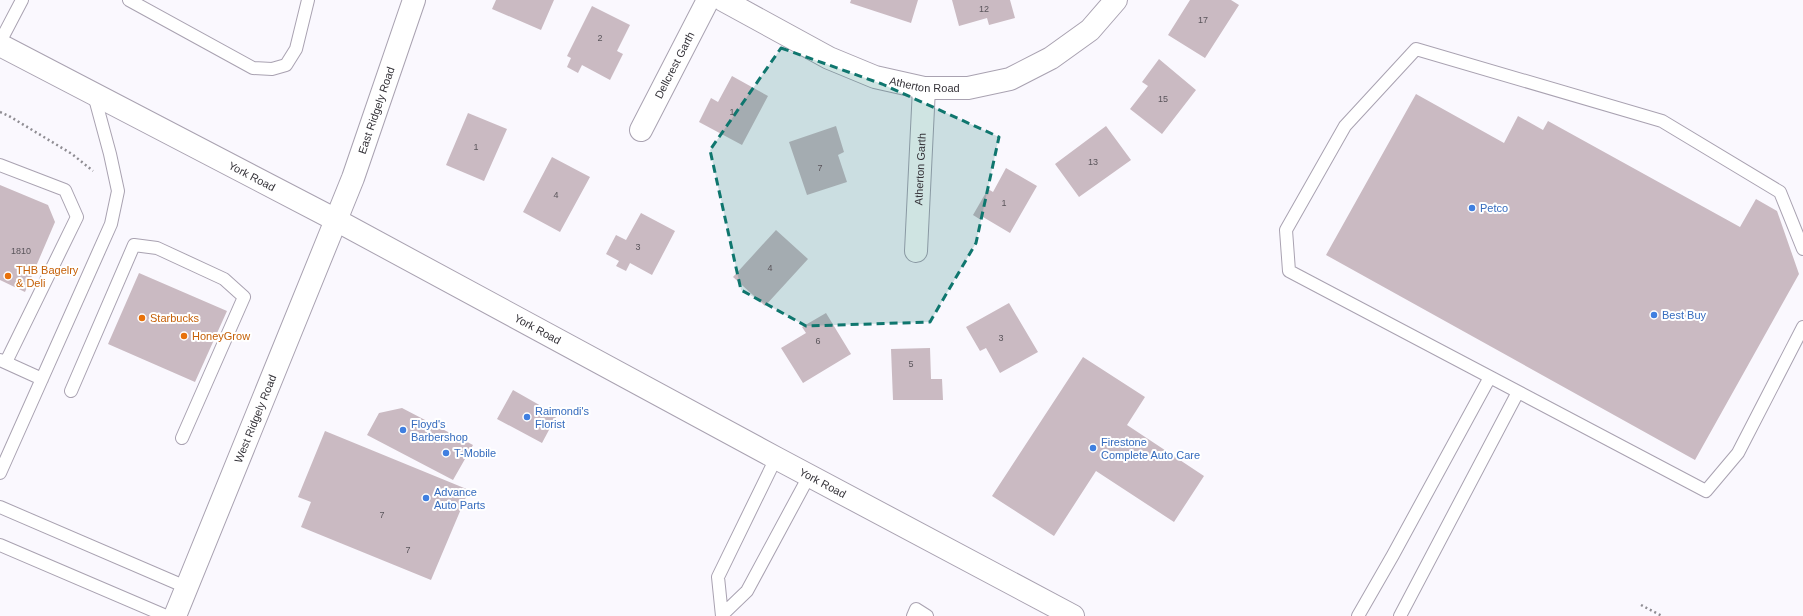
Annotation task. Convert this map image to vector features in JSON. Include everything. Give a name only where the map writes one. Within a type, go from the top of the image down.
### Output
[{"type":"street","name":"East Ridgely Road","points":[[336,220],[353,178],[414,0]]},
{"type":"street","name":"Dellcrest Garth","points":[[641,130],[708,0]]},
{"type":"street","name":"Atherton Road","points":[[723,0],[829,58],[875,77],[924,88],[968,88],[1010,78],[1051,58],[1090,30],[1116,0]]},
{"type":"street","name":"York Road","points":[[0,45],[336,220],[809,476],[1073,616]]},
{"type":"street","name":"Atherton Garth","points":[[916,251],[924,88]]},
{"type":"street","name":"West Ridgely Road","points":[[174,616],[336,220]]},
{"type":"lane","points":[[0,42],[22,0]]},
{"type":"lane","points":[[128,0],[253,68],[272,69],[286,65],[296,49],[308,0]]},
{"type":"lane","points":[[1803,249],[1780,192],[1662,121],[1416,48],[1345,126],[1286,230],[1289,271],[1706,491],[1738,453],[1803,327]]},
{"type":"lane","points":[[0,473],[111,224],[118,191],[94,94]]},
{"type":"lane","points":[[0,165],[65,190],[77,218],[3,361],[42,378]]},
{"type":"lane","points":[[71,391],[134,245],[157,248],[224,279],[244,297],[182,438]]},
{"type":"lane","points":[[1358,616],[1490,377]]},
{"type":"lane","points":[[1400,616],[1518,392]]},
{"type":"lane","points":[[722,616],[718,577],[776,458]]},
{"type":"lane","points":[[722,616],[747,591],[809,476]]},
{"type":"lane","points":[[0,508],[186,587]]},
{"type":"lane","points":[[0,545],[166,616]]},
{"type":"lane","points":[[913,616],[916,609],[928,616]]},
{"type":"path","points":[[0,112],[72,154],[90,169],[115,180]]},
{"type":"path","points":[[1641,606],[1662,616]]},
{"type":"highlighted area","points":[[781,48],[882,84],[999,137],[976,243],[930,322],[806,326],[741,290],[710,150]]},
{"type":"building","points":[[496,0],[554,0],[541,30],[492,9]]},
{"type":"building","points":[[851,0],[918,0],[911,23],[850,3]]},
{"type":"building","points":[[952,0],[1010,0],[1015,18],[989,25],[987,18],[959,26]]},
{"type":"building","points":[[1190,0],[1231,0],[1239,5],[1205,58],[1168,35]]},
{"type":"building","points":[[592,6],[630,25],[617,51],[623,54],[610,80],[582,65],[578,73],[567,67],[571,58],[567,56]]},
{"type":"building","points":[[1159,59],[1196,90],[1162,134],[1130,109],[1148,86],[1142,82]]},
{"type":"building","points":[[732,76],[768,96],[742,145],[699,122],[711,98],[718,102]]},
{"type":"building","points":[[1416,94],[1504,143],[1518,116],[1543,130],[1548,121],[1740,227],[1756,199],[1777,211],[1799,274],[1695,460],[1326,255]]},
{"type":"building","points":[[468,113],[507,129],[484,181],[446,165]]},
{"type":"building","points":[[836,126],[844,152],[838,155],[847,182],[807,195],[789,142]]},
{"type":"building","points":[[1106,126],[1131,160],[1079,197],[1055,164]]},
{"type":"building","points":[[552,157],[590,177],[560,232],[523,212]]},
{"type":"building","points":[[1006,168],[1037,186],[1010,233],[983,217],[981,220],[973,215],[988,189],[993,192]]},
{"type":"building","points":[[0,185],[48,205],[55,222],[25,292],[0,280]]},
{"type":"building","points":[[641,213],[675,231],[652,275],[630,263],[626,271],[616,266],[619,261],[606,254],[616,235],[626,240]]},
{"type":"building","points":[[776,230],[808,259],[765,306],[733,277]]},
{"type":"building","points":[[139,273],[227,311],[195,382],[108,344]]},
{"type":"building","points":[[1009,303],[1038,352],[1000,373],[986,348],[980,351],[966,327]]},
{"type":"building","points":[[826,313],[851,354],[803,383],[781,348],[806,333],[802,327]]},
{"type":"building","points":[[930,348],[931,379],[942,379],[943,400],[893,400],[891,349]]},
{"type":"building","name":"Firestone Complete Auto Care","points":[[1083,357],[1145,397],[1127,425],[1204,476],[1174,522],[1096,471],[1054,536],[992,496]]},
{"type":"building","name":"Raimondi's Florist","points":[[513,390],[557,415],[542,443],[497,419]]},
{"type":"building","points":[[402,408],[473,445],[453,480],[367,435],[379,413]]},
{"type":"building","points":[[325,431],[469,490],[431,580],[301,527],[311,502],[298,497]]},
{"type":"place","name":"Petco","points":[[1472,208]]},
{"type":"place","name":"THB Bagelry & Deli","points":[[8,276]]},
{"type":"place","name":"Best Buy","points":[[1654,315]]},
{"type":"place","name":"Starbucks","points":[[142,318]]},
{"type":"place","name":"HoneyGrow","points":[[184,336]]},
{"type":"place","name":"Raimondi's Florist","points":[[527,417]]},
{"type":"place","name":"Floyd's Barbershop","points":[[403,430]]},
{"type":"place","name":"Firestone Complete Auto Care","points":[[1093,448]]},
{"type":"place","name":"T-Mobile","points":[[446,453]]},
{"type":"place","name":"Advance Auto Parts","points":[[426,498]]}]
